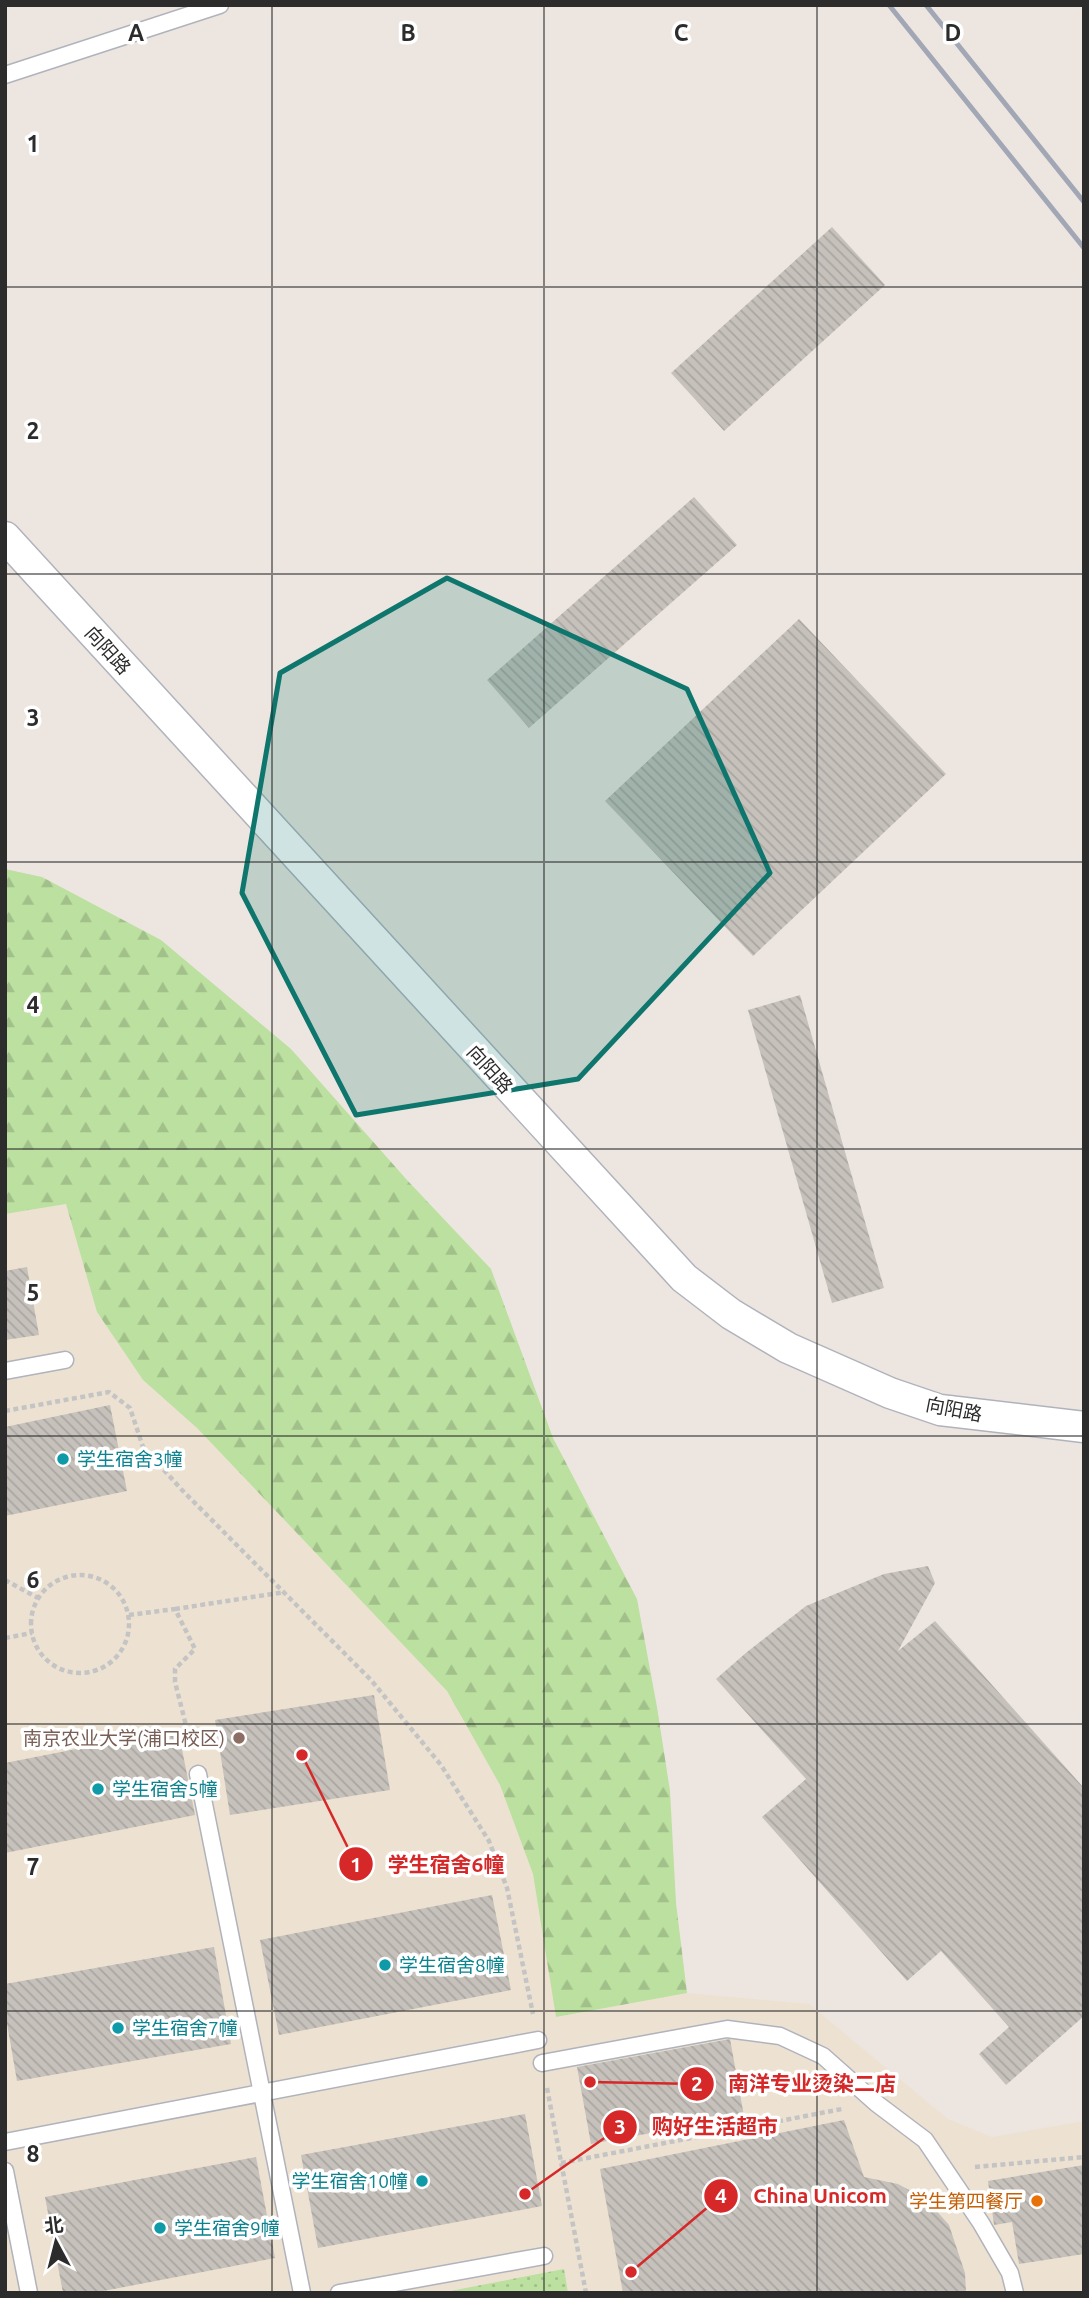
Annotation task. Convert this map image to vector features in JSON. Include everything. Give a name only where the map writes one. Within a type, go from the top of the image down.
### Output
[{"type":"street","name":"向阳路","points":[[5,537],[684,1279],[731,1314],[788,1348],[890,1393],[940,1410],[1084,1427]]},
{"type":"lane","points":[[5,75],[220,5]]},
{"type":"lane","points":[[5,1371],[65,1360]]},
{"type":"lane","points":[[198,1774],[302,2293]]},
{"type":"lane","points":[[542,2063],[727,2029],[780,2036],[823,2056],[876,2103],[925,2140],[981,2222],[1010,2273],[1015,2293]]},
{"type":"lane","points":[[5,2142],[538,2040]]},
{"type":"lane","points":[[5,2171],[29,2293]]},
{"type":"lane","points":[[339,2293],[544,2256]]},
{"type":"path","points":[[5,1411],[109,1392],[130,1408],[143,1447],[182,1490],[372,1680],[441,1765],[489,1841],[507,1888],[538,2040]]},
{"type":"path","points":[[81,1574],[98,1577],[113,1586],[124,1600],[129,1615],[130,1631],[125,1646],[115,1659],[103,1668],[88,1673],[72,1673],[58,1668],[45,1658],[36,1646],[32,1633],[32,1614],[38,1598],[50,1585],[65,1577],[81,1574]]},
{"type":"path","points":[[5,1580],[38,1598]]},
{"type":"path","points":[[129,1615],[285,1592]]},
{"type":"path","points":[[175,1609],[195,1648],[176,1669],[174,1682],[193,1751]]},
{"type":"path","points":[[5,1638],[32,1633]]},
{"type":"path","points":[[542,2063],[586,2293]]},
{"type":"path","points":[[561,2162],[876,2103]]},
{"type":"path","points":[[946,2170],[1084,2157]]},
{"type":"highlighted area","points":[[447,578],[687,689],[770,873],[578,1079],[356,1115],[242,893],[280,673]]},
{"type":"shaded area","name":"南京农业大学(浦口校区)","points":[[66,1204],[97,1312],[143,1380],[197,1428],[447,1691],[500,1785],[533,1874],[557,2017],[687,1993],[809,2004],[948,2119],[992,2137],[1084,2121],[1084,2293],[5,2293],[5,1214]]},
{"type":"green space","points":[[5,869],[42,877],[161,940],[291,1049],[407,1180],[491,1269],[553,1438],[637,1599],[670,1791],[676,1903],[687,1993],[556,2017],[533,1874],[500,1785],[447,1691],[197,1428],[143,1380],[97,1312],[66,1204],[5,1214]]},
{"type":"green space","points":[[564,2269],[568,2293],[440,2293]]},
{"type":"building","points":[[832,227],[885,285],[724,431],[671,373]]},
{"type":"building","points":[[694,497],[737,545],[529,728],[487,680]]},
{"type":"building","points":[[799,619],[946,774],[753,956],[605,801]]},
{"type":"building","points":[[800,995],[884,1288],[832,1303],[748,1010]]},
{"type":"building","points":[[27,1267],[39,1335],[5,1340],[5,1271]]},
{"type":"building","name":"学生宿舍3幢","points":[[110,1405],[127,1491],[5,1516],[5,1427]]},
{"type":"building","points":[[928,1566],[935,1583],[898,1651],[935,1621],[1084,1788],[1084,2016],[1006,2085],[979,2054],[1009,2027],[941,1951],[907,1981],[762,1817],[806,1779],[716,1679],[806,1606],[884,1574]]},
{"type":"building","points":[[374,1695],[390,1790],[230,1815],[215,1720]]},
{"type":"building","name":"学生宿舍5幢","points":[[178,1729],[195,1815],[5,1853],[5,1763]]},
{"type":"building","name":"学生宿舍8幢","points":[[492,1895],[511,1990],[279,2035],[260,1940]]},
{"type":"building","name":"学生宿舍7幢","points":[[214,1947],[231,2044],[17,2081],[5,2012],[5,1984]]},
{"type":"building","points":[[730,2039],[744,2116],[591,2144],[577,2067]]},
{"type":"building","name":"学生宿舍10幢","points":[[525,2114],[542,2206],[318,2248],[301,2155]]},
{"type":"building","points":[[844,2120],[864,2177],[898,2184],[926,2199],[949,2225],[965,2273],[966,2293],[623,2293],[600,2169]]},
{"type":"building","name":"学生宿舍9幢","points":[[256,2157],[275,2258],[93,2293],[63,2293],[45,2197]]},
{"type":"building","name":"学生第四餐厅","points":[[1084,2165],[1084,2254],[1019,2264],[1012,2222],[994,2225],[988,2181]]},
{"type":"railway","points":[[889,5],[1084,248]]},
{"type":"railway","points":[[926,5],[1084,202]]},
{"type":"place","name":"学生宿舍3幢","points":[[63,1459]]},
{"type":"place","name":"南京农业大学(浦口校区)","points":[[239,1738]]},
{"type":"place","name":"学生宿舍6幢","points":[[302,1755]]},
{"type":"place","name":"学生宿舍5幢","points":[[98,1789]]},
{"type":"place","name":"学生宿舍8幢","points":[[385,1965]]},
{"type":"place","name":"学生宿舍7幢","points":[[118,2028]]},
{"type":"place","name":"南洋专业烫染二店","points":[[590,2082]]},
{"type":"place","name":"学生宿舍10幢","points":[[422,2181]]},
{"type":"place","name":"购好生活超市","points":[[525,2194]]},
{"type":"place","name":"学生第四餐厅","points":[[1037,2201]]},
{"type":"place","name":"学生宿舍9幢","points":[[160,2228]]},
{"type":"place","name":"China Unicom","points":[[631,2272]]}]
